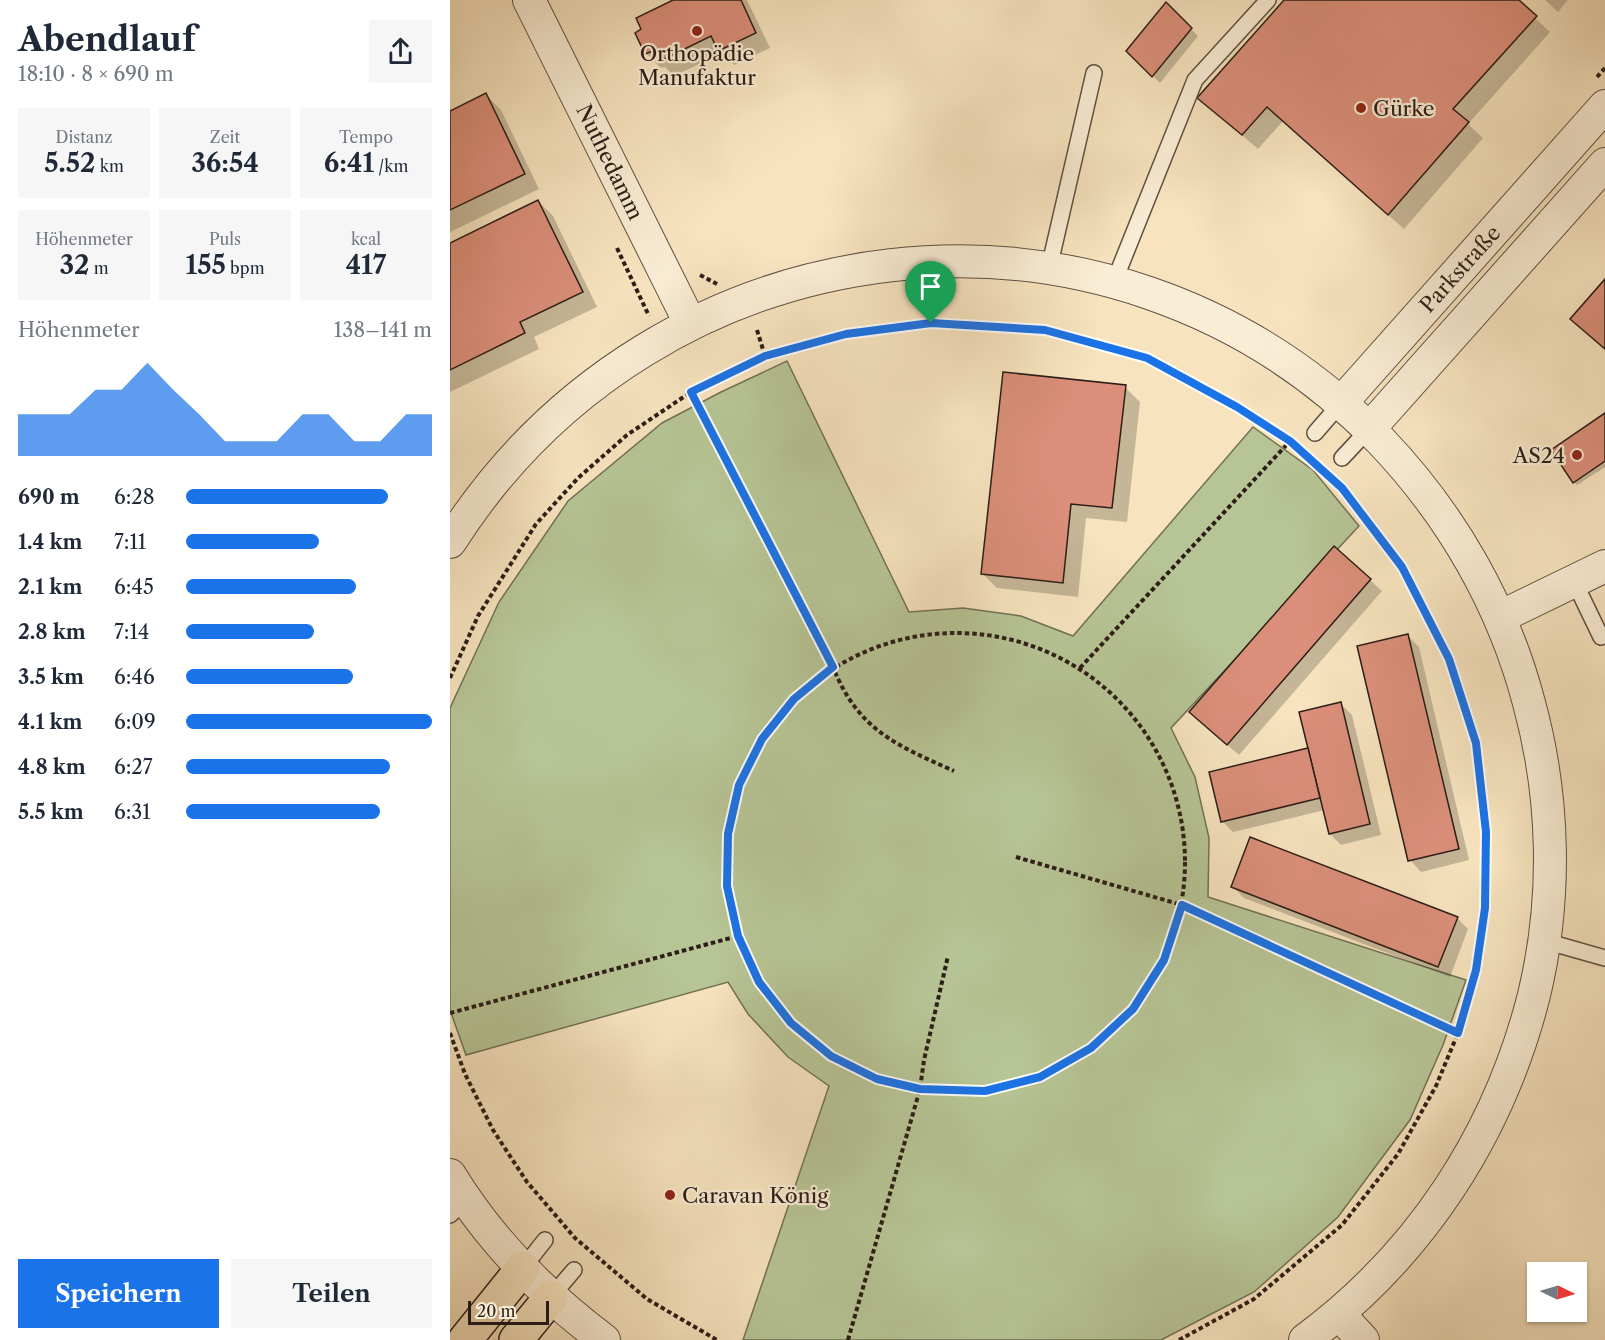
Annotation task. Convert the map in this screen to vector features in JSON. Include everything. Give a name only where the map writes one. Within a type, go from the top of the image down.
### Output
[{"type":"highway","points":[[465,1340],[523,1268]]},
{"type":"highway","points":[[516,1340],[551,1297]]},
{"type":"street","name":"Nuthedamm","points":[[529,0],[684,312]]},
{"type":"street","name":"Parkstraße","points":[[1341,403],[1605,106]]},
{"type":"street","name":"Parkstraße","points":[[1369,429],[1605,164]]},
{"type":"street","points":[[450,542],[492,482],[547,423],[615,368],[652,345],[684,312],[869,267],[952,261],[1005,263],[1049,268],[1114,282],[1184,307],[1225,326],[1268,350],[1310,378],[1341,403],[1369,429],[1418,483],[1441,513],[1468,555],[1500,617],[1524,684],[1535,724],[1545,780],[1550,843],[1549,892],[1545,941],[1526,1026],[1509,1076],[1485,1129],[1459,1176],[1424,1226],[1396,1259],[1340,1314],[1310,1339]]},
{"type":"street","points":[[1500,617],[1605,566]]},
{"type":"street","points":[[455,1196],[551,1297],[604,1340]]},
{"type":"street","points":[[1340,1314],[1363,1340]]},
{"type":"lane","points":[[1114,282],[1195,80],[1268,0]]},
{"type":"lane","points":[[1049,268],[1094,73]]},
{"type":"lane","name":"Parkstraße","points":[[1315,433],[1341,403]]},
{"type":"lane","name":"Parkstraße","points":[[1342,458],[1369,429]]},
{"type":"lane","points":[[1574,581],[1601,637],[1605,634]]},
{"type":"lane","points":[[1545,941],[1605,958]]},
{"type":"lane","points":[[523,1268],[545,1240]]},
{"type":"lane","points":[[551,1297],[574,1270]]},
{"type":"path","points":[[641,321],[684,312],[727,279]]},
{"type":"path","points":[[450,678],[478,616],[536,524],[578,478],[627,435],[691,392],[765,356],[846,334],[931,323],[1045,330],[1147,358],[1237,407],[1290,441],[1342,488],[1402,567],[1449,659],[1476,743],[1486,832],[1485,908],[1476,970],[1458,1033],[1436,1086],[1398,1154],[1342,1225],[1254,1299],[1179,1340]]},
{"type":"path","points":[[691,392],[833,667],[841,687],[855,708],[880,734],[954,771]]},
{"type":"path","points":[[1080,668],[1290,441]]},
{"type":"path","points":[[931,633],[982,633],[1033,645],[1080,668],[1122,703],[1155,746],[1176,796],[1186,850],[1182,905],[1164,960],[1158,970],[1133,1009],[1091,1048],[1040,1077],[985,1091],[920,1089],[877,1079],[831,1056],[791,1023],[759,982],[738,936],[727,886],[728,834],[739,785],[762,739],[794,699],[833,667],[880,644],[931,633]]},
{"type":"path","points":[[1016,857],[1182,905],[1458,1033]]},
{"type":"path","points":[[450,1013],[738,936]]},
{"type":"path","points":[[848,1340],[920,1089],[924,1060],[948,956]]},
{"type":"path","points":[[450,1032],[465,1074],[493,1130],[526,1182],[575,1238],[647,1299],[717,1340]]},
{"type":"green space","points":[[787,361],[909,612],[963,608],[1021,616],[1073,636],[1253,427],[1313,470],[1359,526],[1171,728],[1195,777],[1209,838],[1208,897],[1466,980],[1443,1045],[1410,1120],[1338,1217],[1254,1292],[1161,1340],[743,1340],[829,1086],[788,1057],[748,1014],[728,982],[466,1055],[450,1010],[450,708],[499,602],[568,501],[662,423]]},
{"type":"building","name":"Orthopädie Manufaktur","points":[[673,0],[741,0],[756,33],[718,51],[711,36],[658,62],[653,51],[645,54],[635,33],[641,29],[636,18]]},
{"type":"building","name":"Gürke","points":[[1284,0],[1519,0],[1537,16],[1453,109],[1469,122],[1388,215],[1267,107],[1242,135],[1197,98]]},
{"type":"building","points":[[1166,2],[1192,28],[1152,77],[1126,51]]},
{"type":"building","points":[[486,93],[525,174],[450,210],[450,111]]},
{"type":"building","points":[[538,200],[583,292],[520,322],[525,333],[450,370],[450,243]]},
{"type":"building","points":[[1605,279],[1605,349],[1570,319]]},
{"type":"building","points":[[1003,372],[1126,385],[1112,508],[1071,504],[1063,583],[981,574]]},
{"type":"building","points":[[1605,413],[1605,461],[1573,483],[1551,450]]},
{"type":"building","points":[[1334,546],[1371,579],[1227,745],[1189,712]]},
{"type":"building","points":[[1408,634],[1459,849],[1408,861],[1357,646]]},
{"type":"building","points":[[1341,702],[1370,824],[1329,834],[1299,712]]},
{"type":"building","points":[[1308,748],[1320,798],[1221,822],[1209,772]]},
{"type":"building","points":[[1250,837],[1458,917],[1438,967],[1231,887]]},
{"type":"place","name":"Orthopädie Manufaktur","points":[[697,31]]},
{"type":"place","name":"Gürke","points":[[1361,108]]},
{"type":"place","name":"AS24","points":[[1577,455]]},
{"type":"place","name":"Caravan König","points":[[670,1195]]},
{"type":"route","points":[[931,323],[1045,330],[1147,358],[1237,407],[1290,441],[1342,488],[1402,567],[1449,659],[1476,743],[1486,832],[1485,908],[1476,970],[1458,1033],[1182,905],[1164,960],[1133,1009],[1091,1048],[1040,1077],[985,1091],[920,1089],[877,1079],[831,1056],[791,1023],[759,982],[738,936],[727,886],[728,834],[739,785],[762,739],[794,699],[833,667],[691,392],[765,356],[846,334],[931,323]]}]
